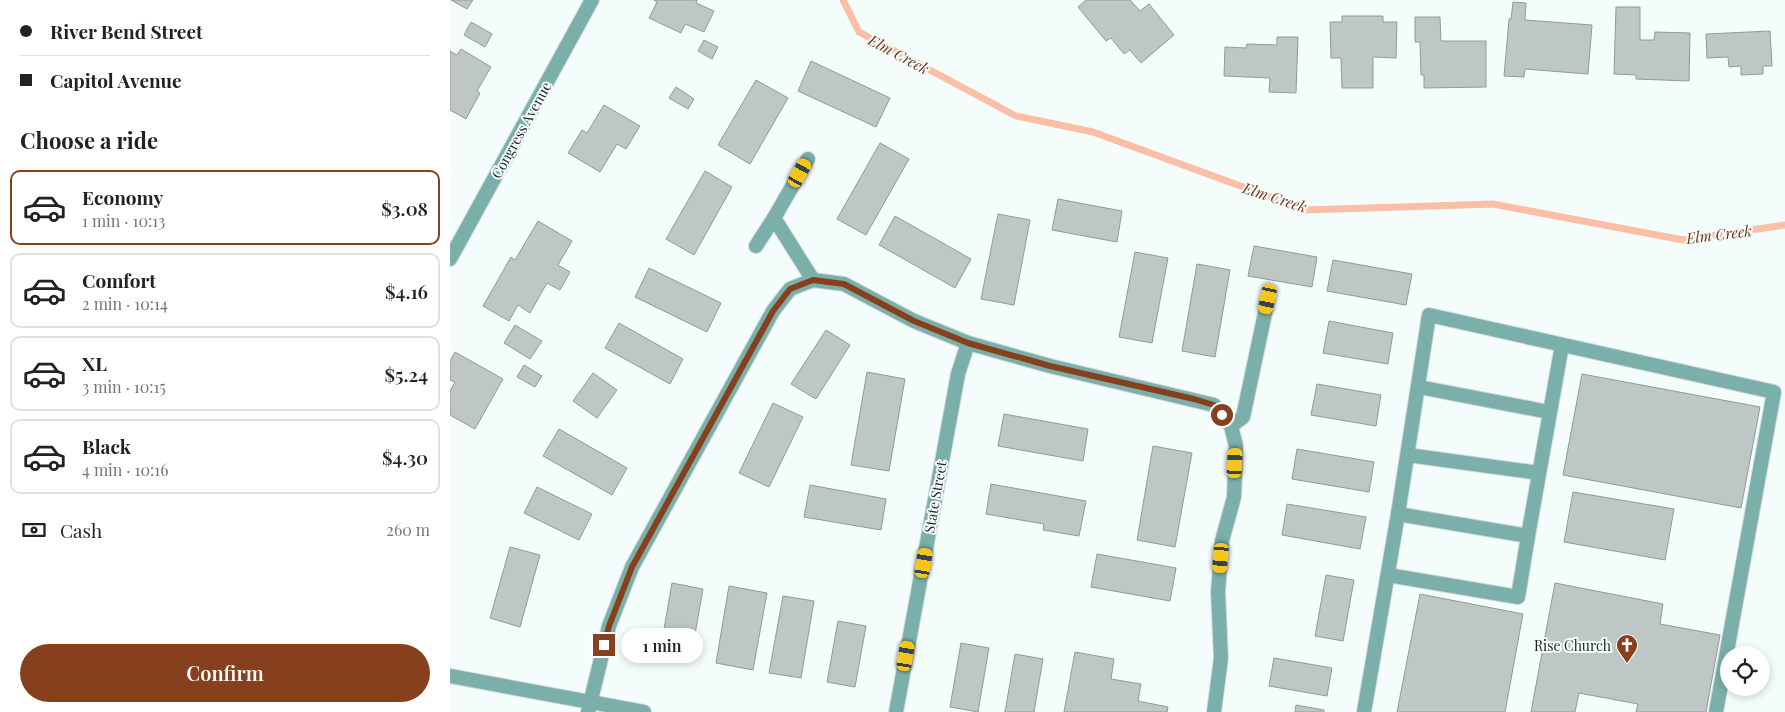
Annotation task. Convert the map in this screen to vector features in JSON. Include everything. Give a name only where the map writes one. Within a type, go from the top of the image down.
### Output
[{"type":"street","name":"Congress Avenue","points":[[450,260],[592,0]]},
{"type":"street","points":[[756,246],[808,158]]},
{"type":"street","points":[[774,218],[813,280]]},
{"type":"street","points":[[588,707],[609,626],[632,567],[773,311],[790,289],[813,280],[844,284],[914,321],[968,343],[1050,366],[1214,405],[1231,426],[1236,446],[1234,497],[1222,541],[1218,592],[1221,658],[1214,712]]},
{"type":"street","points":[[1231,426],[1243,417],[1268,299]]},
{"type":"street","points":[[1364,712],[1430,316],[1774,392],[1716,712]]},
{"type":"street","name":"State Street","points":[[896,712],[958,374],[968,343]]},
{"type":"street","points":[[1388,575],[1518,597],[1562,344]]},
{"type":"street","points":[[1419,387],[1549,412]]},
{"type":"street","points":[[1408,455],[1538,474]]},
{"type":"street","points":[[1398,514],[1528,536]]},
{"type":"street","points":[[450,676],[588,707],[644,712]]},
{"type":"building","points":[[451,0],[473,0],[467,9]]},
{"type":"building","points":[[654,0],[697,0],[696,3],[714,11],[704,32],[685,24],[681,33],[649,18],[657,2]]},
{"type":"building","points":[[1086,0],[1130,0],[1140,11],[1149,4],[1174,35],[1141,63],[1130,50],[1124,54],[1111,38],[1106,41],[1078,7]]},
{"type":"building","points":[[1513,2],[1526,3],[1525,20],[1592,25],[1588,74],[1525,69],[1524,77],[1504,76],[1509,19],[1511,19]]},
{"type":"building","points":[[1616,7],[1640,7],[1640,40],[1654,40],[1655,32],[1690,33],[1689,81],[1636,79],[1636,75],[1614,74]]},
{"type":"building","points":[[1342,16],[1383,16],[1383,22],[1397,22],[1396,58],[1373,57],[1373,88],[1342,88],[1341,58],[1331,58],[1330,22],[1342,22]]},
{"type":"building","points":[[1415,17],[1440,17],[1441,41],[1486,41],[1486,87],[1424,88],[1424,75],[1421,75],[1420,42],[1415,42]]},
{"type":"building","points":[[471,22],[492,34],[485,47],[464,35]]},
{"type":"building","points":[[1770,31],[1772,66],[1763,66],[1763,74],[1741,75],[1741,66],[1729,67],[1728,57],[1707,58],[1706,34]]},
{"type":"building","points":[[1277,37],[1298,37],[1296,93],[1269,92],[1270,78],[1224,76],[1225,47],[1246,48],[1247,44],[1277,45]]},
{"type":"building","points":[[704,40],[718,47],[712,59],[698,51]]},
{"type":"building","points":[[461,49],[491,67],[477,91],[480,93],[466,119],[450,110],[450,51],[457,55]]},
{"type":"building","points":[[811,61],[890,98],[876,127],[798,91]]},
{"type":"building","points":[[756,80],[788,98],[750,164],[718,145]]},
{"type":"building","points":[[676,87],[694,99],[688,109],[669,98]]},
{"type":"building","points":[[604,105],[640,126],[626,149],[617,144],[600,172],[568,153],[582,130],[587,133]]},
{"type":"building","points":[[880,143],[909,159],[866,235],[837,219]]},
{"type":"building","points":[[705,171],[732,187],[694,255],[666,239]]},
{"type":"building","points":[[1058,199],[1122,211],[1117,242],[1052,230]]},
{"type":"building","points":[[998,214],[1030,220],[1014,305],[981,299]]},
{"type":"building","points":[[895,216],[971,259],[955,288],[879,245]]},
{"type":"building","points":[[538,221],[572,241],[558,265],[570,272],[560,290],[547,283],[530,313],[518,305],[509,321],[483,306],[511,257],[515,260]]},
{"type":"building","points":[[1254,246],[1317,257],[1312,287],[1248,276]]},
{"type":"building","points":[[1135,252],[1168,258],[1152,343],[1119,337]]},
{"type":"building","points":[[1333,260],[1412,274],[1406,305],[1327,291]]},
{"type":"building","points":[[1197,264],[1230,270],[1215,357],[1182,351]]},
{"type":"building","points":[[649,268],[721,303],[707,332],[635,297]]},
{"type":"building","points":[[1329,321],[1393,333],[1388,364],[1323,353]]},
{"type":"building","points":[[619,323],[683,359],[670,384],[605,348]]},
{"type":"building","points":[[515,325],[542,341],[530,359],[504,343]]},
{"type":"building","points":[[826,330],[850,345],[816,399],[791,384]]},
{"type":"building","points":[[455,352],[503,379],[475,429],[450,415],[450,391],[455,382],[450,380],[450,361]]},
{"type":"building","points":[[524,365],[542,376],[535,387],[517,377]]},
{"type":"building","points":[[867,372],[905,379],[889,471],[851,465]]},
{"type":"building","points":[[593,373],[617,390],[597,418],[573,401]]},
{"type":"building","points":[[1582,374],[1760,407],[1741,508],[1563,475]]},
{"type":"building","points":[[1317,384],[1381,395],[1376,426],[1311,415]]},
{"type":"building","points":[[773,403],[803,417],[769,487],[739,473]]},
{"type":"building","points":[[1004,414],[1088,429],[1083,461],[998,446]]},
{"type":"building","points":[[559,429],[627,468],[612,495],[543,456]]},
{"type":"building","points":[[1153,446],[1192,453],[1175,547],[1137,540]]},
{"type":"building","points":[[1297,449],[1374,462],[1369,492],[1292,479]]},
{"type":"building","points":[[991,484],[1086,501],[1079,536],[1043,530],[1044,524],[986,514]]},
{"type":"building","points":[[810,485],[886,499],[881,530],[804,517]]},
{"type":"building","points":[[537,487],[592,514],[579,540],[524,513]]},
{"type":"building","points":[[1573,492],[1674,509],[1665,560],[1564,542]]},
{"type":"building","points":[[1287,504],[1366,517],[1360,549],[1282,535]]},
{"type":"building","points":[[510,547],[540,555],[520,627],[490,618]]},
{"type":"building","points":[[1097,554],[1176,568],[1170,601],[1091,587]]},
{"type":"building","points":[[1326,575],[1354,580],[1343,641],[1315,636]]},
{"type":"building","points":[[672,583],[703,589],[691,657],[660,652]]},
{"type":"building","name":"Rise Church","points":[[1555,583],[1663,604],[1660,624],[1720,635],[1706,712],[1636,712],[1638,704],[1579,693],[1575,712],[1531,712]]},
{"type":"building","points":[[729,586],[767,593],[753,670],[716,663]]},
{"type":"building","points":[[1420,594],[1523,614],[1505,712],[1397,712]]},
{"type":"building","points":[[783,596],[814,601],[801,678],[769,673]]},
{"type":"building","points":[[838,621],[866,626],[855,687],[827,682]]},
{"type":"building","points":[[961,643],[989,648],[978,712],[950,707]]},
{"type":"building","points":[[1075,652],[1114,659],[1111,679],[1141,684],[1138,701],[1168,707],[1167,712],[1064,712]]},
{"type":"building","points":[[1015,654],[1043,659],[1034,712],[1005,712]]},
{"type":"building","points":[[1274,658],[1332,668],[1327,696],[1269,686]]},
{"type":"building","points":[[1296,705],[1324,710],[1324,712],[1295,712]]},
{"type":"waterway","name":"Elm Creek","points":[[843,0],[859,32],[1016,116],[1093,132],[1306,210],[1493,204],[1683,240],[1785,225]]},
{"type":"place","name":"Rise Church","points":[[1627,664]]},
{"type":"route","points":[[604,645],[609,626],[632,567],[773,311],[790,289],[813,280],[844,284],[914,321],[968,343],[1050,366],[1194,399],[1214,405],[1222,415]]}]
